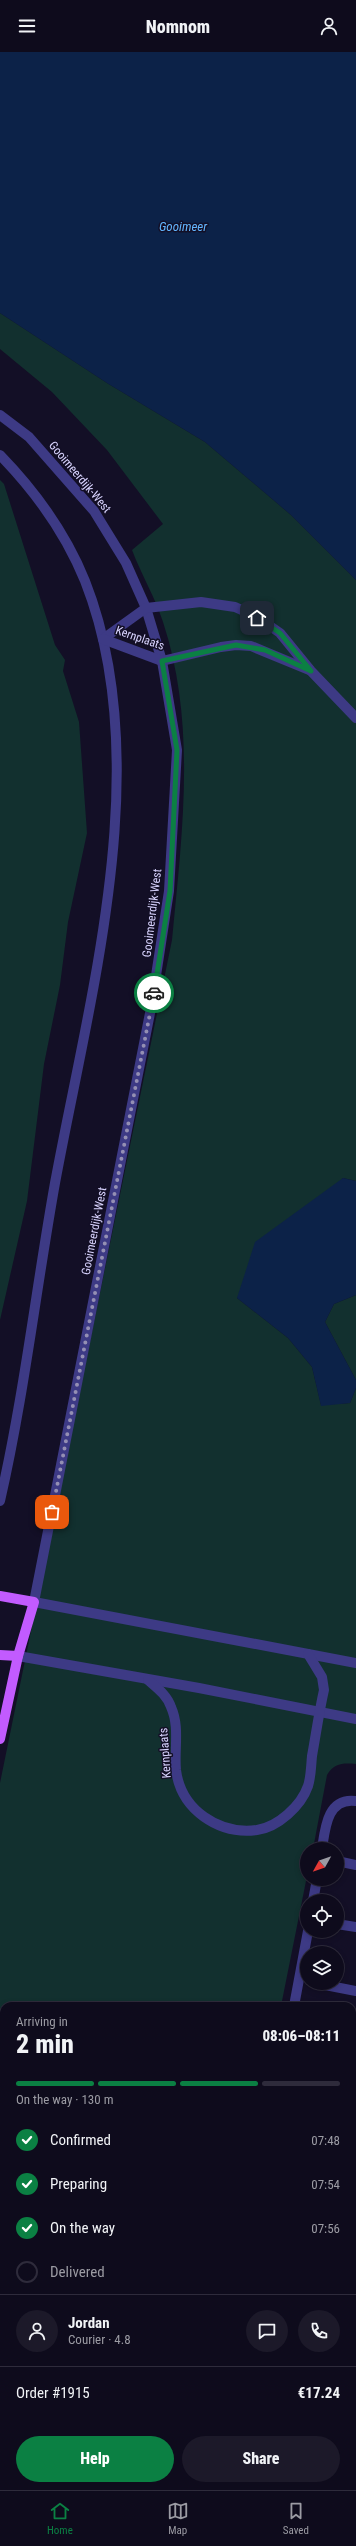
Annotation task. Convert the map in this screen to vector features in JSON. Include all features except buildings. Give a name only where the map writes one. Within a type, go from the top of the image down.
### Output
[{"type":"main road","points":[[0,1596],[34,1602],[18,1656],[0,1739]]},
{"type":"main road","points":[[0,1655],[18,1656]]},
{"type":"street","name":"Gooimeerdijk-West","points":[[0,416],[29,437],[94,511],[126,562],[146,608],[162,661],[177,750],[170,891],[151,1008],[34,1602]]},
{"type":"street","points":[[0,455],[28,484],[60,532],[84,580],[103,639],[111,687],[116,749],[112,871],[55,1185],[22,1391],[0,1501]]},
{"type":"street","name":"Kernplaats","points":[[103,639],[146,608],[201,602],[235,607],[257,618],[280,633],[311,671],[356,718]]},
{"type":"street","name":"Kernplaats","points":[[103,639],[162,661],[236,645],[265,650],[311,671]]},
{"type":"street","points":[[34,1602],[356,1663]]},
{"type":"street","name":"Kernplaats","points":[[148,1680],[162,1691],[171,1707],[176,1724],[176,1770],[181,1788],[190,1804],[206,1819],[221,1827],[238,1832],[259,1830],[274,1825],[286,1816],[308,1787],[319,1712],[324,1690],[322,1677],[308,1654]]},
{"type":"street","points":[[18,1656],[356,1719]]},
{"type":"street","points":[[323,1842],[326,1822],[333,1809],[346,1801],[356,1801]]},
{"type":"street","points":[[344,1862],[356,1865]]},
{"type":"street","points":[[344,1925],[356,1927]]},
{"type":"street","points":[[295,2002],[300,1989]]},
{"type":"street","points":[[344,1989],[356,1991]]},
{"type":"green space","points":[[0,313],[107,383],[205,442],[291,515],[356,580],[356,1181],[343,1178],[237,1298],[288,1338],[312,1367],[321,1405],[350,1403],[356,1388],[356,1764],[336,1766],[327,1775],[314,1842],[300,1842],[300,1886],[305,1886],[303,1894],[300,1894],[300,1911],[282,2002],[0,2002],[0,1783],[172,940],[183,820],[183,740],[180,700],[174,661],[160,613],[132,550],[163,524],[107,450],[52,392],[0,349]]},
{"type":"green space","points":[[0,480],[4,484],[55,645],[65,660],[63,671],[79,722],[87,833],[68,922],[60,985],[44,1064],[27,1201],[0,1320]]},
{"type":"green space","points":[[356,1295],[356,1380],[325,1322],[334,1304]]},
{"type":"water","name":"Gooimeer","points":[[0,52],[356,52],[356,580],[291,515],[205,442],[107,383],[0,313]]},
{"type":"water","points":[[343,1178],[356,1181],[356,1295],[334,1304],[325,1322],[356,1380],[356,1388],[350,1403],[321,1406],[312,1367],[288,1338],[237,1298],[255,1242]]},
{"type":"way so far","points":[[52,1512],[154,993]]},
{"type":"route","points":[[154,993],[170,891],[177,750],[162,661],[221,647],[236,645],[251,646],[265,650],[311,671],[280,633],[257,618]]}]
